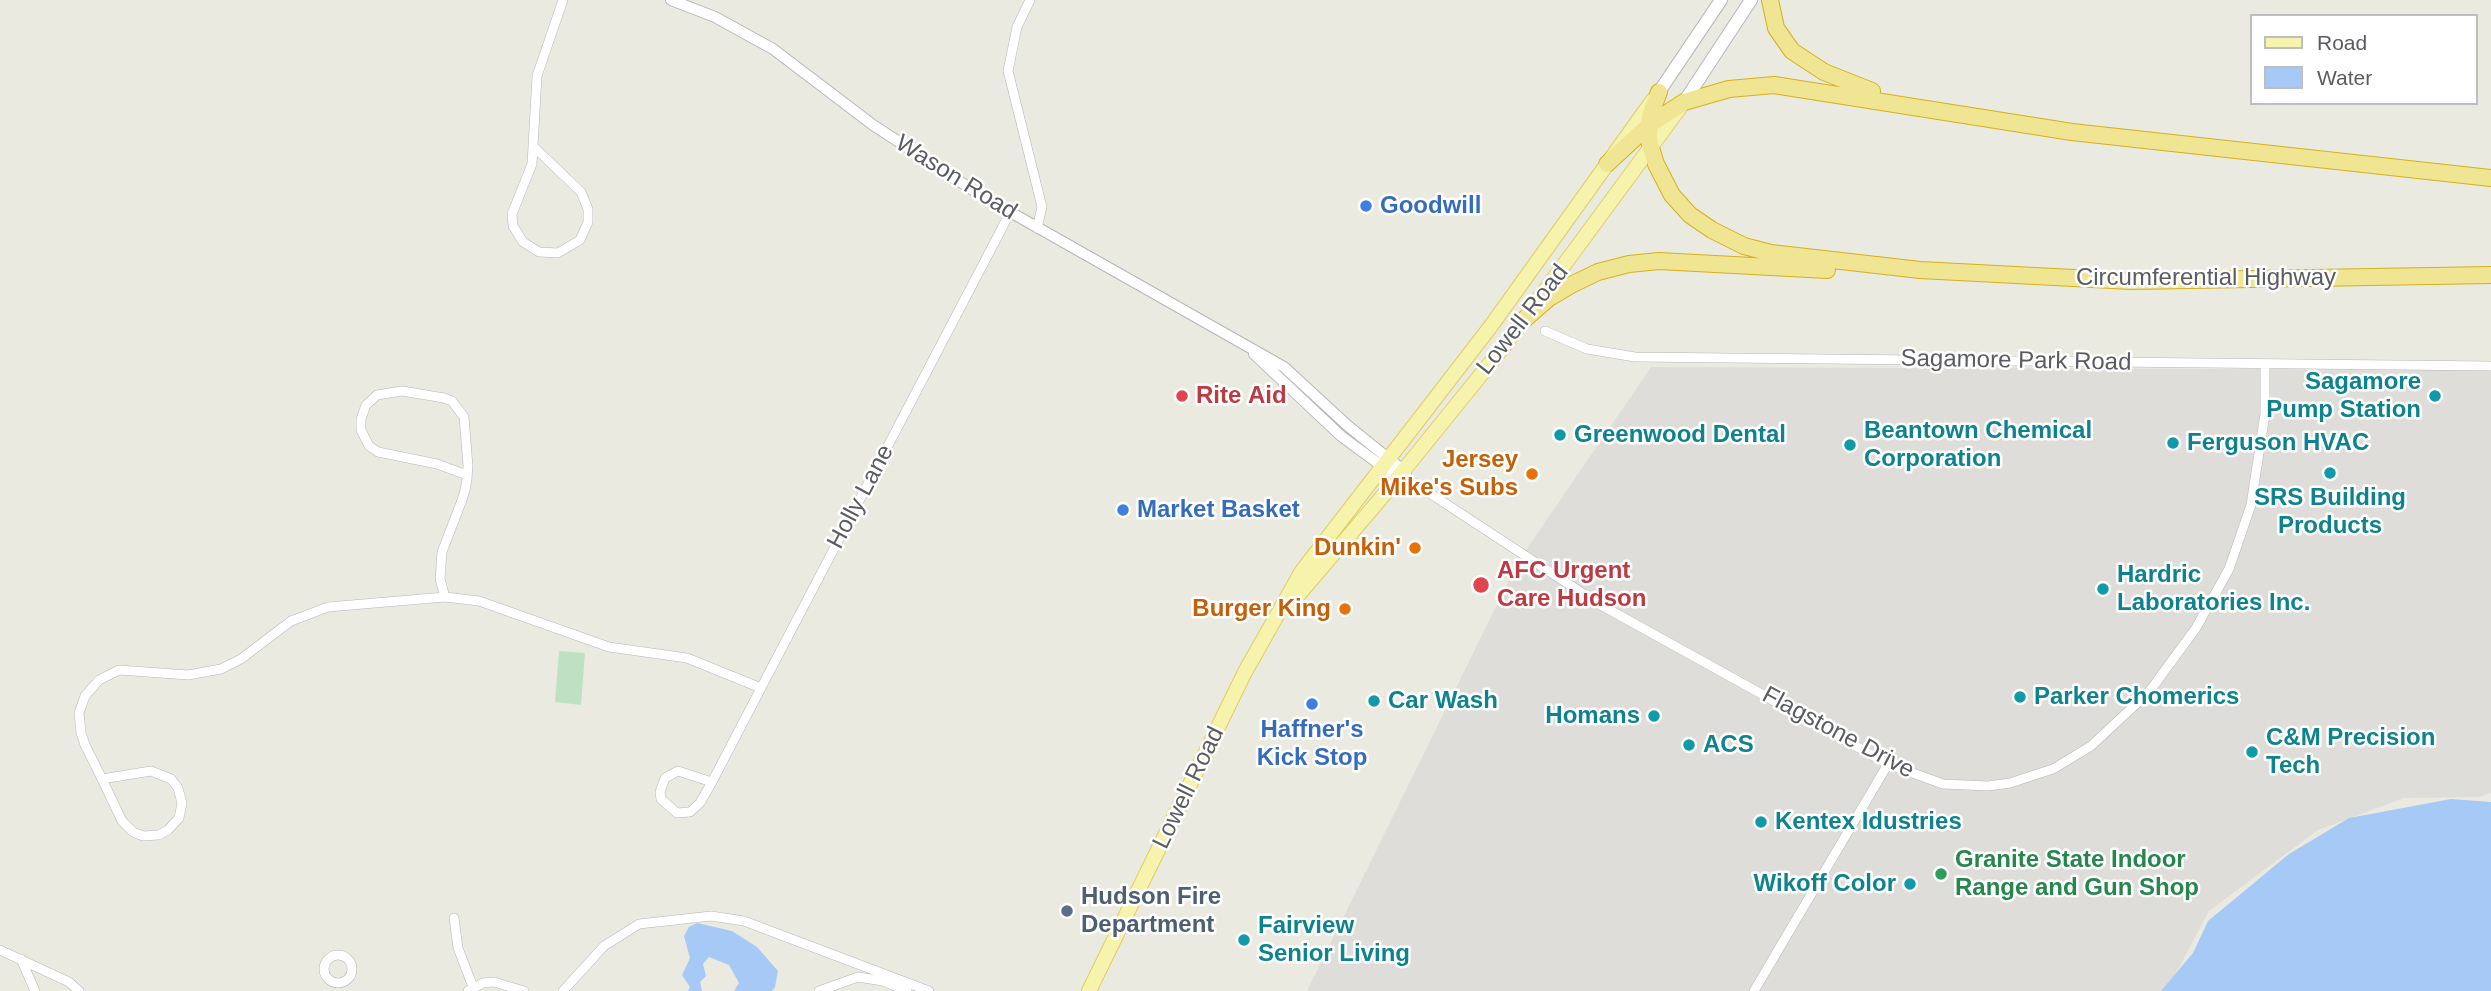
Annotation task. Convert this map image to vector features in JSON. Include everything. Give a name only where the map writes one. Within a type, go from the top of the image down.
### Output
[{"type":"highway","points":[[1770,0],[1778,33],[1801,59],[1854,85],[1931,109]]},
{"type":"highway","points":[[1607,164],[1649,125],[1684,102],[1729,89],[1774,85],[2072,132],[2491,178]]},
{"type":"highway","points":[[1659,92],[1649,125],[1651,148],[1663,180],[1683,208],[1705,226],[1736,243],[1797,258],[1920,270]]},
{"type":"highway","points":[[1525,319],[1549,298],[1580,280],[1639,262],[1806,270],[1920,270]]},
{"type":"highway","name":"Circumferential Highway","points":[[1920,270],[2166,282],[2491,275]]},
{"type":"main road","name":"Lowell Road","points":[[1089,991],[1245,672],[1314,554],[1485,335],[1659,92],[1721,0]]},
{"type":"main road","name":"Lowell Road","points":[[1272,623],[1323,569],[1403,476],[1525,319],[1684,102],[1751,0]]},
{"type":"street","points":[[535,148],[581,192],[588,209],[588,222],[580,240],[558,253],[538,252],[527,246],[519,237],[512,220],[514,202],[527,177],[535,148],[537,76],[563,0]]},
{"type":"street","name":"Wason Road","points":[[671,0],[715,17],[774,49],[873,125],[1010,212],[1292,373],[1403,476]]},
{"type":"street","points":[[1030,0],[1017,26],[1009,71],[1042,207],[1037,228]]},
{"type":"street","name":"Holly Lane","points":[[712,782],[685,771],[671,773],[661,785],[661,799],[671,811],[690,812],[701,803],[712,782],[761,688],[1010,212]]},
{"type":"street","name":"Sagamore Park Road","points":[[1545,331],[1587,349],[1627,356],[2491,366]]},
{"type":"street","name":"Flagstone Drive","points":[[1403,476],[1579,593],[1888,764],[1922,778],[1954,786],[1988,786],[2032,777],[2073,758],[2091,746],[2149,692],[2196,628],[2238,548],[2251,505],[2265,414],[2265,364]]},
{"type":"street","points":[[445,597],[440,579],[442,552],[462,500],[467,475],[466,425],[452,401],[392,391],[377,395],[366,405],[361,419],[361,430],[366,441],[378,453],[437,464],[467,475]]},
{"type":"street","points":[[102,779],[145,771],[166,776],[180,793],[182,803],[179,818],[173,827],[159,835],[143,836],[133,832],[122,821],[102,779],[81,733],[79,712],[91,687],[109,674],[131,668],[176,676],[210,672],[241,659],[291,621],[314,611],[445,597],[495,606],[609,648],[687,657],[761,688]]},
{"type":"street","points":[[1754,991],[1888,764]]},
{"type":"street","points":[[563,991],[620,934],[639,924],[711,916],[744,921],[929,991]]},
{"type":"street","points":[[454,918],[458,948],[471,989],[494,982],[524,991]]},
{"type":"street","points":[[0,950],[69,982],[79,991]]},
{"type":"street","points":[[21,959],[35,991]]},
{"type":"street","points":[[845,979],[852,960]]},
{"type":"street","points":[[819,991],[845,979],[869,978],[907,991]]},
{"type":"shaded area","points":[[1651,367],[2491,370],[2491,793],[2479,797],[2404,798],[2318,830],[2209,911],[2173,979],[2161,991],[1307,991],[1518,562]]},
{"type":"green space","points":[[559,651],[585,653],[581,705],[555,702]]},
{"type":"water","points":[[2451,799],[2491,802],[2491,991],[2161,991],[2193,953],[2208,921],[2289,854],[2349,818]]},
{"type":"water","points":[[697,923],[732,931],[757,947],[778,971],[772,991],[734,991],[739,983],[729,965],[709,957],[703,964],[706,976],[700,982],[702,991],[688,991],[690,987],[682,975],[690,958],[684,936],[689,927]]},
{"type":"place","name":"Goodwill","points":[[1366,206]]},
{"type":"place","name":"Rite Aid","points":[[1182,396]]},
{"type":"place","name":"Sagamore Pump Station","points":[[2435,396]]},
{"type":"place","name":"Greenwood Dental","points":[[1560,435]]},
{"type":"place","name":"Ferguson HVAC","points":[[2173,443]]},
{"type":"place","name":"Beantown Chemical Corporation","points":[[1850,445]]},
{"type":"place","name":"SRS Building Products","points":[[2330,473]]},
{"type":"place","name":"Jersey Mike's Subs","points":[[1532,474]]},
{"type":"place","name":"Market Basket","points":[[1123,510]]},
{"type":"place","name":"Dunkin'","points":[[1415,548]]},
{"type":"place","name":"AFC Urgent Care Hudson","points":[[1481,585]]},
{"type":"place","name":"Hardric Laboratories Inc.","points":[[2103,589]]},
{"type":"place","name":"Burger King","points":[[1345,609]]},
{"type":"place","name":"Parker Chomerics","points":[[2020,697]]},
{"type":"place","name":"Car Wash","points":[[1374,701]]},
{"type":"place","name":"Haffner's Kick Stop","points":[[1312,704]]},
{"type":"place","name":"Homans","points":[[1654,716]]},
{"type":"place","name":"ACS","points":[[1689,745]]},
{"type":"place","name":"C&M Precision Tech","points":[[2252,752]]},
{"type":"place","name":"Kentex Idustries","points":[[1761,822]]},
{"type":"place","name":"Granite State Indoor Range and Gun Shop","points":[[1941,874]]},
{"type":"place","name":"Wikoff Color","points":[[1910,884]]},
{"type":"place","name":"Hudson Fire Department","points":[[1067,911]]},
{"type":"place","name":"Fairview Senior Living","points":[[1244,940]]}]
